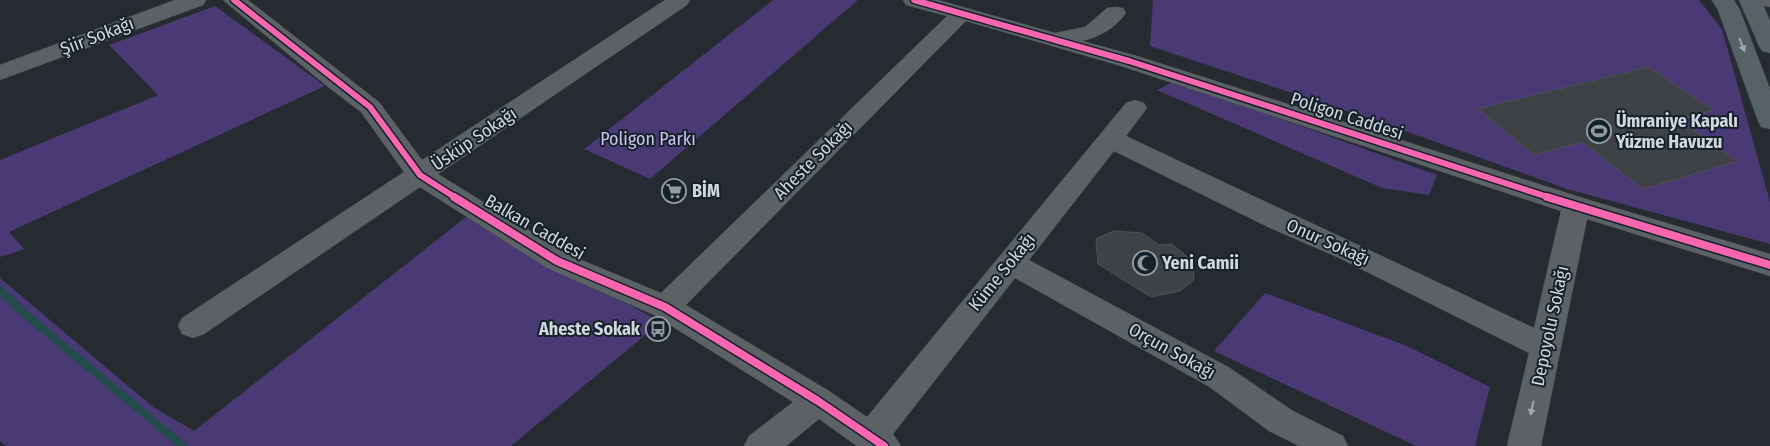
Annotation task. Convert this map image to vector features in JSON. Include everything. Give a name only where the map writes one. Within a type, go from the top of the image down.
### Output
[{"type":"main road","points":[[1723,0],[1729,10],[1770,121]]},
{"type":"main road","points":[[1750,0],[1770,46]]},
{"type":"street","name":"Şiir Sokağı","points":[[0,72],[195,0]]},
{"type":"street","name":"Balkan Caddesi","points":[[234,0],[370,107],[420,176],[557,260],[665,307],[818,401],[877,441]]},
{"type":"street","name":"Üsküp Sokağı","points":[[193,326],[420,176],[678,0]]},
{"type":"street","name":"Poligon Caddesi","points":[[914,0],[1129,61],[1576,206],[1770,265]]},
{"type":"street","points":[[1054,40],[1092,32],[1116,7]]},
{"type":"street","points":[[1116,7],[1115,42],[1120,52],[1129,61]]},
{"type":"street","name":"Aheste Sokağı","points":[[665,307],[962,14]]},
{"type":"street","name":"Küme Sokağı","points":[[877,441],[1010,262],[1135,108]]},
{"type":"street","name":"Onur Sokağı","points":[[1110,139],[1280,221],[1347,250],[1545,348]]},
{"type":"street","name":"Depoyolu Sokağı","points":[[1524,446],[1576,206]]},
{"type":"street","name":"Orçun Sokağı","points":[[1010,262],[1219,377],[1281,420],[1331,446]]},
{"type":"street","points":[[761,446],[818,401]]},
{"type":"green space","name":"Poligon Parkı","points":[[773,0],[858,0],[650,179],[584,149]]},
{"type":"green space","points":[[1153,0],[1699,0],[1722,29],[1770,202],[1770,244],[1567,189],[1380,122],[1150,46]]},
{"type":"green space","points":[[215,6],[325,86],[9,232],[24,249],[0,257],[0,160],[158,95],[109,45]]},
{"type":"green space","points":[[1175,81],[1437,175],[1429,195],[1382,188],[1157,90]]},
{"type":"green space","points":[[466,217],[661,322],[511,446],[6,446],[0,441],[0,278],[153,407],[194,431]]},
{"type":"green space","points":[[1265,293],[1407,346],[1490,387],[1475,446],[1416,446],[1214,351]]},
{"type":"building","name":"Ümraniye Kapalı Yüzme Havuzu","points":[[1648,67],[1714,110],[1678,120],[1738,161],[1643,189],[1582,142],[1534,155],[1478,109]]},
{"type":"building","name":"Yeni Camii","points":[[1114,231],[1142,233],[1159,245],[1172,244],[1193,262],[1194,280],[1180,291],[1151,297],[1098,264],[1096,239]]},
{"type":"waterway","points":[[0,290],[25,314],[183,446]]},
{"type":"cycle path","points":[[234,0],[370,107],[420,175],[557,261],[665,307],[818,401],[884,446]]},
{"type":"cycle path","points":[[914,0],[1129,61],[1576,206],[1770,265]]},
{"type":"place","name":"Ümraniye Kapalı Yüzme Havuzu","points":[[1599,131]]},
{"type":"place","name":"BİM","points":[[674,191]]},
{"type":"place","name":"Yeni Camii","points":[[1145,263]]},
{"type":"place","name":"Aheste Sokak","points":[[658,329]]}]
